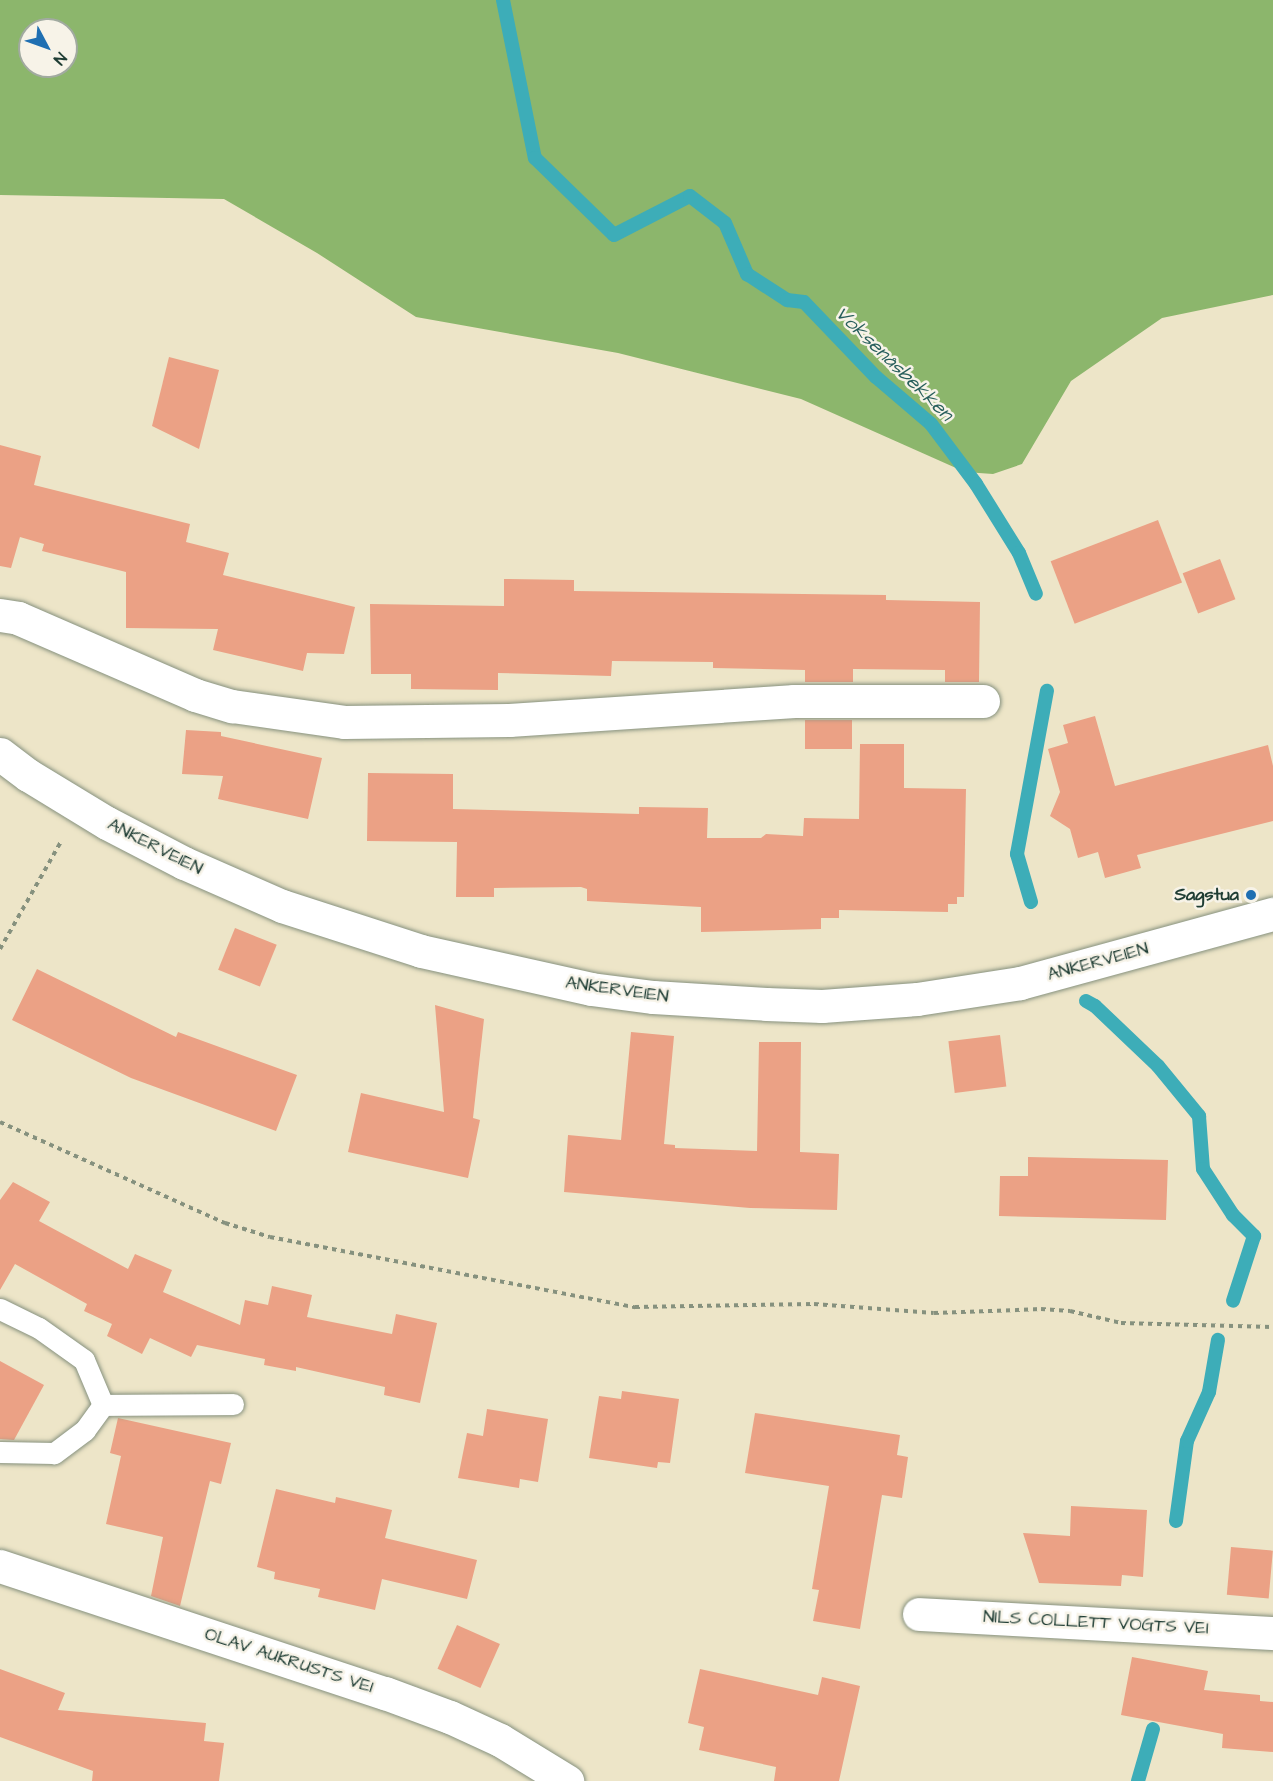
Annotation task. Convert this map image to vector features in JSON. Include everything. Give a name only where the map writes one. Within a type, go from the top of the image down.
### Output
[{"type":"street","points":[[0,615],[18,618],[195,695],[232,706],[344,722],[509,720],[794,701],[983,701]]},
{"type":"street","name":"ANKERVEIEN","points":[[0,754],[80,808],[232,885],[324,921],[469,963],[591,989],[653,997],[822,1005],[974,991],[1063,972],[1273,914]]},
{"type":"street","name":"OLAV AUKRUSTS VEI","points":[[0,1566],[352,1681],[450,1717],[500,1740],[567,1781]]},
{"type":"street","name":"NILS COLLETT VOGTS VEI","points":[[919,1614],[1273,1633]]},
{"type":"lane","points":[[0,1309],[39,1328],[84,1360],[103,1405]]},
{"type":"lane","points":[[103,1405],[233,1404]]},
{"type":"lane","points":[[0,1452],[54,1454],[85,1430],[103,1405]]},
{"type":"path","points":[[0,949],[80,808]]},
{"type":"path","points":[[0,1122],[225,1223],[270,1237],[635,1308],[814,1304],[934,1313],[1041,1310],[1070,1311],[1121,1323],[1273,1327]]},
{"type":"green space","points":[[0,0],[1273,0],[1273,295],[1162,318],[1071,381],[1022,464],[993,474],[965,472],[801,399],[618,353],[416,317],[317,253],[224,199],[0,195]]},
{"type":"building","points":[[169,357],[219,370],[199,449],[152,426]]},
{"type":"building","points":[[0,445],[41,456],[34,485],[190,524],[186,542],[229,553],[223,575],[355,607],[344,654],[307,653],[303,671],[213,650],[218,629],[126,628],[126,572],[42,551],[44,544],[20,537],[11,568],[0,566]]},
{"type":"building","points":[[1158,520],[1182,583],[1075,624],[1051,561]]},
{"type":"building","points":[[1220,559],[1235,599],[1198,613],[1183,573]]},
{"type":"building","points":[[504,579],[574,580],[574,591],[886,595],[886,600],[980,602],[979,682],[945,682],[945,670],[853,669],[853,682],[805,682],[805,670],[713,668],[713,662],[612,661],[611,676],[498,673],[498,690],[411,689],[411,674],[371,674],[370,604],[504,606]]},
{"type":"building","points":[[1095,716],[1115,786],[1268,745],[1273,766],[1273,821],[1137,855],[1141,868],[1105,878],[1098,852],[1078,858],[1070,829],[1050,816],[1060,792],[1048,749],[1068,743],[1063,725]]},
{"type":"building","points":[[805,720],[852,720],[852,749],[805,749]]},
{"type":"building","points":[[186,730],[221,732],[221,736],[322,758],[308,819],[218,799],[223,776],[182,774]]},
{"type":"building","points":[[860,744],[904,744],[904,788],[966,789],[964,897],[957,897],[957,904],[948,904],[948,912],[839,910],[839,918],[821,918],[821,929],[701,932],[701,907],[587,901],[587,889],[581,887],[494,888],[494,897],[456,897],[457,842],[367,841],[368,773],[453,774],[453,809],[639,814],[639,807],[708,808],[707,838],[761,838],[766,834],[803,836],[804,818],[859,819]]},
{"type":"building","points":[[235,928],[277,945],[260,987],[218,970]]},
{"type":"building","points":[[37,969],[176,1037],[178,1032],[297,1075],[276,1131],[131,1078],[12,1020]]},
{"type":"building","points":[[435,1005],[484,1019],[473,1118],[480,1120],[468,1178],[348,1152],[361,1093],[444,1112]]},
{"type":"building","points":[[631,1032],[674,1036],[664,1144],[675,1145],[675,1148],[757,1151],[759,1042],[801,1042],[800,1152],[839,1154],[837,1210],[750,1208],[564,1192],[568,1135],[621,1140]]},
{"type":"building","points":[[1000,1035],[1006,1087],[955,1093],[948,1041]]},
{"type":"building","points":[[1028,1157],[1168,1160],[1166,1220],[999,1216],[1000,1176],[1028,1176]]},
{"type":"building","points":[[13,1182],[50,1202],[39,1221],[128,1269],[135,1254],[172,1270],[163,1292],[240,1325],[245,1300],[268,1305],[272,1286],[312,1295],[307,1317],[392,1334],[396,1314],[437,1323],[420,1403],[384,1395],[385,1387],[296,1367],[296,1371],[264,1365],[265,1359],[197,1345],[191,1357],[150,1338],[142,1354],[107,1336],[112,1324],[84,1311],[87,1304],[15,1264],[0,1290],[0,1200]]},
{"type":"building","points":[[0,1361],[44,1385],[14,1440],[0,1439]]},
{"type":"building","points":[[622,1391],[679,1399],[670,1463],[658,1462],[657,1468],[589,1458],[599,1396],[621,1399]]},
{"type":"building","points":[[487,1409],[548,1419],[538,1482],[520,1479],[519,1488],[458,1478],[467,1433],[483,1436]]},
{"type":"building","points":[[755,1413],[900,1435],[897,1455],[908,1457],[902,1498],[882,1495],[860,1629],[813,1621],[819,1590],[812,1589],[829,1486],[745,1473]]},
{"type":"building","points":[[118,1418],[231,1443],[221,1484],[210,1481],[180,1606],[151,1596],[163,1537],[106,1524],[121,1456],[110,1453]]},
{"type":"building","points":[[276,1489],[335,1503],[336,1497],[392,1510],[385,1538],[477,1560],[467,1599],[382,1579],[375,1610],[318,1597],[320,1589],[274,1579],[275,1572],[257,1567]]},
{"type":"building","points":[[1071,1506],[1147,1510],[1143,1577],[1122,1575],[1121,1586],[1039,1583],[1023,1533],[1070,1536]]},
{"type":"building","points":[[1231,1547],[1273,1551],[1269,1598],[1227,1595]]},
{"type":"building","points":[[457,1625],[500,1644],[480,1688],[437,1669]]},
{"type":"building","points":[[1132,1657],[1208,1671],[1204,1690],[1260,1695],[1260,1701],[1273,1702],[1273,1752],[1222,1748],[1223,1734],[1121,1715]]},
{"type":"building","points":[[0,1669],[65,1693],[58,1710],[206,1723],[204,1741],[224,1743],[219,1781],[92,1781],[93,1771],[0,1737]]},
{"type":"building","points":[[700,1669],[818,1695],[822,1677],[860,1686],[839,1781],[774,1781],[776,1767],[699,1750],[704,1727],[688,1723]]},
{"type":"waterway","name":"Voksenåsbekken","points":[[503,0],[535,158],[614,235],[690,196],[725,223],[747,274],[787,300],[804,302],[876,377],[931,424],[976,484],[1019,553],[1036,594]]},
{"type":"waterway","name":"Voksenåsbekken","points":[[1031,902],[1017,854],[1047,691]]},
{"type":"waterway","name":"Voksenåsbekken","points":[[1086,1001],[1095,1006],[1158,1066],[1199,1116],[1203,1169],[1233,1215],[1254,1236],[1233,1301]]},
{"type":"waterway","name":"Voksenåsbekken","points":[[1176,1521],[1187,1441],[1209,1392],[1218,1340]]},
{"type":"waterway","name":"Voksenåsbekken","points":[[1138,1781],[1153,1729]]},
{"type":"place","name":"Sagstua","points":[[1251,895]]}]
